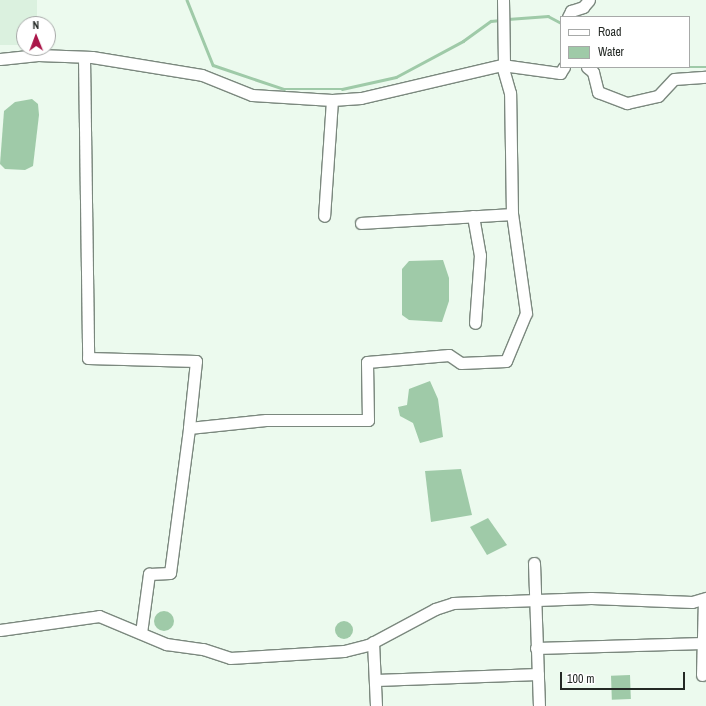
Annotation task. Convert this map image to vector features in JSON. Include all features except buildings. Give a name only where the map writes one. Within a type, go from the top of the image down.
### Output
[{"type":"street","points":[[568,16],[571,11],[583,7],[589,0]]},
{"type":"street","points":[[189,428],[266,420],[368,420],[367,362],[449,355],[461,363],[506,362],[526,313],[512,214],[510,93],[503,65],[505,31],[504,4]]},
{"type":"street","points":[[0,59],[38,55],[84,57],[202,75],[252,95],[332,100],[361,98],[503,65],[560,73],[563,68]]},
{"type":"street","points":[[84,57],[88,358],[196,361],[189,428],[170,573],[149,574],[141,633]]},
{"type":"street","points":[[588,68],[594,72],[598,92],[628,103],[658,96],[674,79],[706,77]]},
{"type":"street","points":[[324,216],[332,100]]},
{"type":"street","points":[[361,223],[512,214]]},
{"type":"street","points":[[473,216],[480,255],[475,323]]},
{"type":"street","points":[[534,563],[539,706]]},
{"type":"street","points":[[0,630],[99,616],[166,644],[203,649],[230,658],[344,651],[373,642],[435,609],[453,604],[535,600],[692,602],[705,599],[702,675]]},
{"type":"street","points":[[373,642],[376,680],[376,706]]},
{"type":"street","points":[[536,648],[703,643]]},
{"type":"street","points":[[376,680],[538,674]]},
{"type":"shaded area","points":[[0,0],[37,0],[37,16],[16,16],[16,45],[0,45]]},
{"type":"water","points":[[32,99],[38,104],[39,115],[33,166],[25,170],[5,169],[0,164],[4,111],[15,102]]},
{"type":"water","points":[[443,260],[449,278],[449,301],[442,322],[409,320],[402,315],[402,269],[409,261]]},
{"type":"water","points":[[430,381],[438,399],[443,437],[420,443],[413,423],[400,416],[398,407],[407,405],[409,389]]},
{"type":"water","points":[[461,469],[472,515],[431,522],[425,471]]},
{"type":"water","points":[[488,518],[507,545],[487,555],[470,527]]},
{"type":"water","points":[[160,611],[168,611],[174,617],[174,625],[168,631],[160,631],[154,625],[154,617]]},
{"type":"water","points":[[344,621],[350,624],[353,630],[350,636],[344,639],[338,636],[335,630],[338,624]]},
{"type":"water","points":[[630,675],[631,699],[612,700],[611,676]]},
{"type":"waterway","points":[[187,0],[213,65],[284,89],[342,89],[396,77],[463,41],[491,21],[500,20]]},
{"type":"waterway","points":[[507,19],[548,16],[560,22]]},
{"type":"waterway","points":[[690,67],[706,67]]}]
